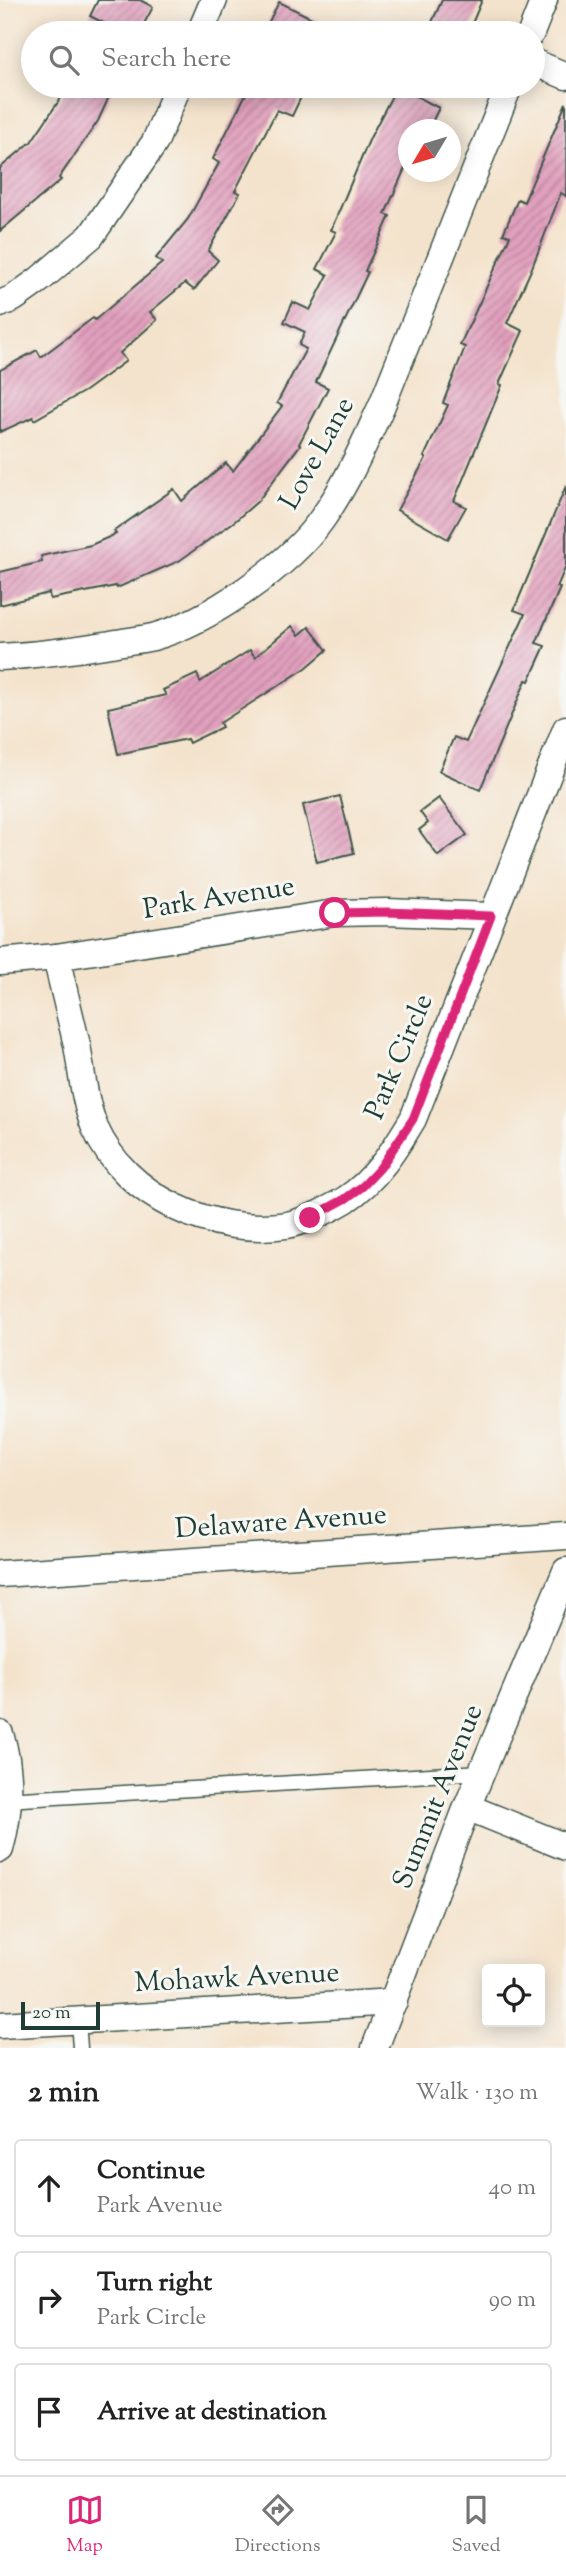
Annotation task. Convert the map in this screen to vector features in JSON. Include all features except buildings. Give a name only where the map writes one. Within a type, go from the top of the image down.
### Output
[{"type":"street","points":[[205,21],[214,0]]},
{"type":"street","points":[[536,21],[544,0]]},
{"type":"street","points":[[545,67],[566,76]]},
{"type":"street","points":[[0,304],[39,280],[91,236],[155,142],[173,98]]},
{"type":"street","name":"Love Lane","points":[[0,657],[153,637],[182,626],[220,606],[271,571],[308,536],[322,519],[358,457],[382,405],[504,98]]},
{"type":"street","name":"Park Circle","points":[[56,957],[86,1098],[96,1129],[131,1177],[173,1207],[199,1217],[229,1223],[274,1226],[310,1218],[345,1199],[380,1168],[413,1119],[566,729]]},
{"type":"street","name":"Park Avenue","points":[[0,962],[56,957],[335,913],[491,916]]},
{"type":"street","name":"Delaware Avenue","points":[[0,1574],[566,1536]]},
{"type":"street","name":"Summit Avenue","points":[[375,2048],[467,1807],[566,1571]]},
{"type":"street","points":[[0,1734],[6,1751],[4,1800],[8,1819],[0,1849]]},
{"type":"street","points":[[467,1807],[566,1847]]},
{"type":"street","name":"Mohawk Avenue","points":[[0,2025],[394,2001]]},
{"type":"lane","points":[[4,1800],[482,1772]]},
{"type":"lane","points":[[78,2020],[80,2048]]},
{"type":"route","points":[[310,1218],[363,1186],[395,1148],[413,1119],[491,916],[335,913]]}]
